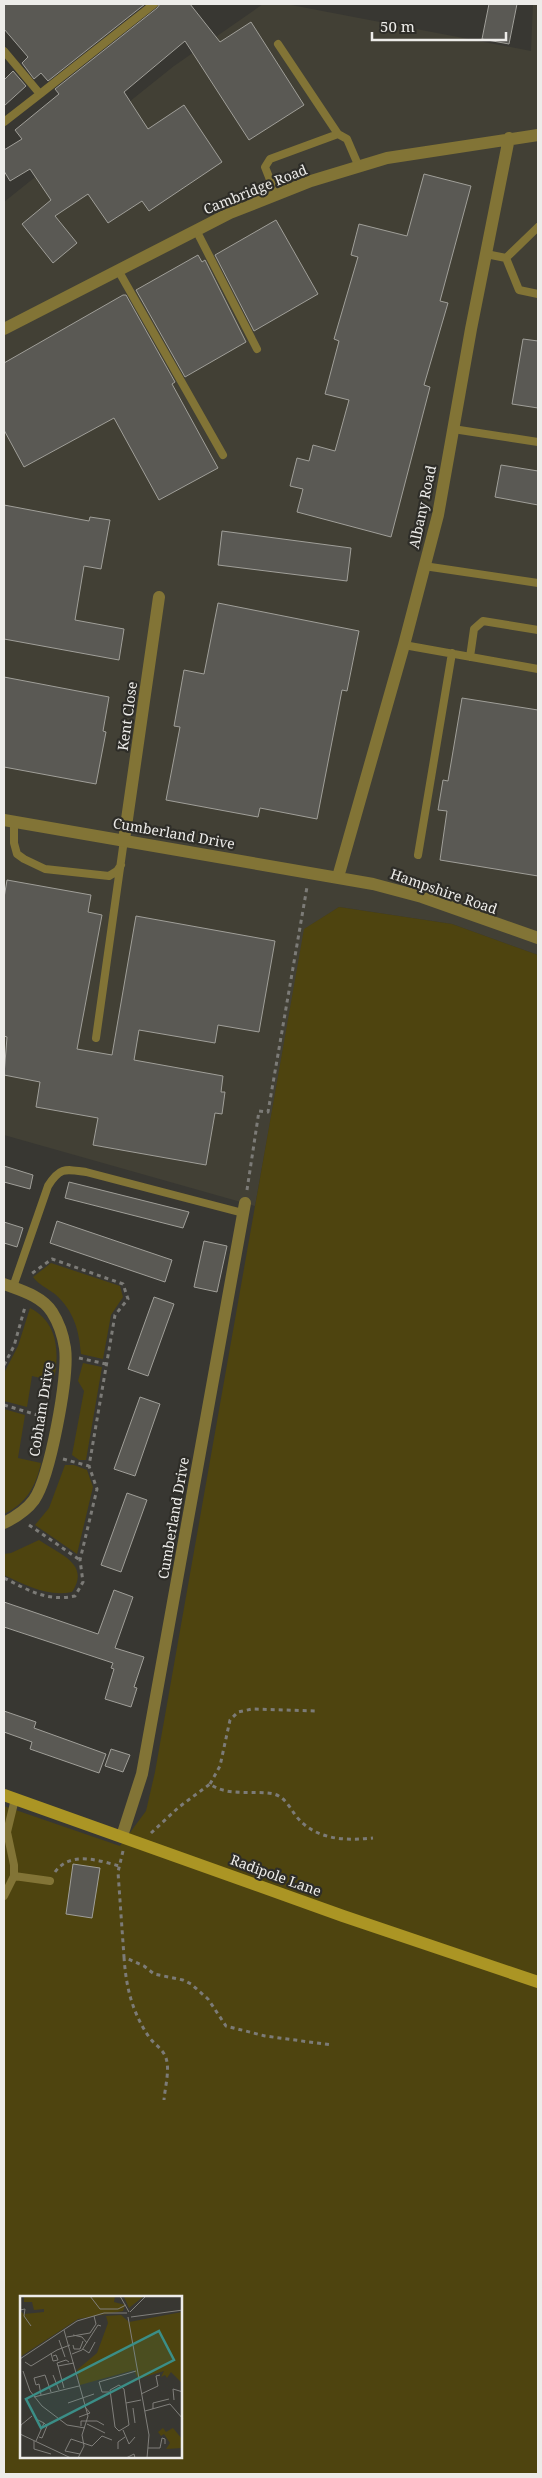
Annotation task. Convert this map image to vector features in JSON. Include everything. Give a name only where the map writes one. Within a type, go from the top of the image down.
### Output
[{"type":"main road","name":"Radipole Lane","points":[[9,1797],[353,1919],[538,1982]]},
{"type":"street","name":"Cambridge Road","points":[[4,329],[230,213],[276,195],[387,158],[538,135]]},
{"type":"street","name":"Albany Road","points":[[338,877],[404,645],[438,515],[509,138]]},
{"type":"street","name":"Kent Close","points":[[124,840],[159,597]]},
{"type":"street","name":"Cumberland Drive","points":[[9,820],[338,877]]},
{"type":"street","name":"Hampshire Road","points":[[338,877],[422,897],[538,938]]},
{"type":"street","name":"Cumberland Drive","points":[[122,1836],[142,1774],[244,1208]]},
{"type":"street","name":"Cobham Drive","points":[[4,1522],[16,1516],[34,1500],[44,1480],[64,1376],[65,1354],[61,1327],[51,1310],[29,1294],[8,1285]]},
{"type":"lane","points":[[4,122],[154,4]]},
{"type":"lane","points":[[278,44],[338,134],[348,139],[359,167]]},
{"type":"lane","points":[[4,51],[40,94]]},
{"type":"lane","points":[[276,195],[265,167],[270,160],[338,134]]},
{"type":"lane","points":[[506,258],[538,227]]},
{"type":"lane","points":[[196,230],[257,349]]},
{"type":"lane","points":[[486,254],[506,258]]},
{"type":"lane","points":[[506,258],[519,290],[538,294]]},
{"type":"lane","points":[[118,270],[223,455]]},
{"type":"lane","points":[[453,428],[538,442]]},
{"type":"lane","points":[[424,566],[538,583]]},
{"type":"lane","points":[[470,657],[474,630],[483,621],[538,630]]},
{"type":"lane","points":[[404,645],[538,669]]},
{"type":"lane","points":[[418,855],[452,653]]},
{"type":"lane","points":[[9,820],[17,854],[36,866],[109,876],[118,872],[122,864]]},
{"type":"lane","points":[[96,1038],[124,840]]},
{"type":"lane","points":[[8,1285],[48,1186],[56,1174],[66,1169],[244,1208]]},
{"type":"lane","points":[[4,1896],[14,1876],[14,1865],[6,1832],[9,1797]]},
{"type":"lane","points":[[14,1876],[50,1881]]},
{"type":"path","points":[[244,1208],[259,1111],[268,1112],[310,873]]},
{"type":"path","points":[[4,1578],[32,1592],[59,1599],[75,1596],[83,1582],[80,1560],[97,1489],[89,1466],[115,1315],[128,1299],[123,1284],[52,1259],[8,1285]]},
{"type":"path","points":[[4,1365],[14,1346],[29,1294]]},
{"type":"path","points":[[65,1354],[106,1364]]},
{"type":"path","points":[[4,1405],[56,1420]]},
{"type":"path","points":[[49,1456],[89,1466]]},
{"type":"path","points":[[16,1516],[80,1560]]},
{"type":"path","points":[[164,2100],[167,2072],[165,2056],[151,2040],[133,2008],[127,1991],[119,1866],[124,1847],[138,1851],[164,1819],[194,1794],[210,1784],[220,1766],[230,1720],[238,1712],[252,1709],[317,1711]]},
{"type":"path","points":[[210,1784],[225,1790],[275,1794],[284,1800],[303,1824],[326,1836],[342,1840],[373,1838]]},
{"type":"path","points":[[50,1881],[56,1870],[64,1862],[72,1859],[95,1860],[119,1866]]},
{"type":"path","points":[[124,1957],[144,1966],[154,1974],[183,1980],[191,1984],[208,1999],[226,2026],[265,2036],[332,2045]]},
{"type":"shaded area","points":[[263,4],[286,4],[531,51],[533,4],[538,4],[538,955],[452,924],[339,907],[305,929],[255,1206],[4,1135],[4,202],[174,66]]},
{"type":"shaded area","points":[[339,907],[452,924],[538,955],[538,2474],[4,2474],[4,1806],[120,1846],[146,1811],[155,1772],[304,929]]},
{"type":"shaded area","points":[[51,1263],[120,1286],[123,1297],[111,1315],[103,1359],[81,1354],[77,1329],[67,1307],[55,1294],[33,1277]]},
{"type":"shaded area","points":[[30,1308],[39,1314],[51,1328],[57,1356],[55,1375],[49,1380],[32,1376],[27,1407],[4,1401],[4,1373],[18,1346]]},
{"type":"shaded area","points":[[83,1363],[102,1367],[86,1460],[79,1460],[72,1455],[84,1391],[78,1381]]},
{"type":"shaded area","points":[[4,1409],[25,1415],[18,1458],[41,1463],[33,1487],[24,1500],[4,1514]]},
{"type":"shaded area","points":[[65,1465],[74,1465],[87,1470],[93,1487],[77,1554],[35,1525],[49,1508]]},
{"type":"shaded area","points":[[39,1540],[63,1555],[75,1567],[78,1574],[77,1582],[72,1592],[54,1593],[45,1591],[4,1575],[4,1554],[11,1553]]},
{"type":"building","points":[[4,4],[145,4],[48,81],[41,73],[34,79],[22,63],[28,57],[4,29]]},
{"type":"building","points":[[160,4],[190,4],[220,42],[251,22],[304,105],[249,140],[185,41],[124,92],[148,129],[184,105],[222,162],[149,211],[142,201],[108,223],[88,194],[55,216],[77,243],[53,263],[22,224],[51,200],[30,169],[10,181],[4,171],[4,150],[22,139],[15,130],[59,94],[55,89]]},
{"type":"building","points":[[489,4],[517,4],[509,44],[482,39]]},
{"type":"building","points":[[13,71],[26,86],[4,106],[4,80]]},
{"type":"building","points":[[424,174],[471,186],[440,301],[448,303],[424,385],[430,387],[391,537],[297,512],[303,489],[290,486],[297,458],[309,461],[313,445],[335,451],[349,400],[325,394],[339,341],[334,339],[358,257],[351,255],[359,224],[407,236]]},
{"type":"building","points":[[276,220],[318,294],[254,331],[215,255]]},
{"type":"building","points":[[198,255],[202,262],[205,260],[246,342],[185,377],[136,290]]},
{"type":"building","points":[[126,295],[175,382],[172,384],[218,468],[159,500],[114,418],[24,467],[4,430],[4,363]]},
{"type":"building","points":[[523,339],[538,341],[538,408],[512,404]]},
{"type":"building","points":[[501,465],[538,471],[538,505],[495,497]]},
{"type":"building","points":[[4,505],[89,521],[90,517],[110,520],[101,569],[84,566],[75,620],[124,629],[119,660],[4,639]]},
{"type":"building","points":[[222,531],[351,548],[347,581],[218,565]]},
{"type":"building","points":[[218,603],[359,631],[347,691],[342,690],[317,819],[260,808],[258,817],[166,800],[180,727],[174,726],[184,670],[204,674]]},
{"type":"building","points":[[4,677],[109,697],[103,731],[106,732],[96,784],[4,767]]},
{"type":"building","points":[[462,698],[538,710],[538,876],[440,860],[447,811],[438,810],[443,780],[448,781]]},
{"type":"building","points":[[7,880],[91,895],[88,912],[102,915],[77,1049],[112,1055],[136,916],[275,941],[259,1032],[218,1025],[215,1043],[139,1030],[134,1060],[223,1076],[221,1092],[225,1092],[222,1114],[215,1113],[206,1165],[93,1145],[98,1118],[36,1107],[40,1082],[4,1075],[7,1037],[4,1036],[4,898]]},
{"type":"building","points":[[4,1166],[33,1175],[30,1189],[4,1182]]},
{"type":"building","points":[[69,1182],[189,1212],[183,1228],[65,1198]]},
{"type":"building","points":[[57,1221],[172,1260],[165,1282],[50,1243]]},
{"type":"building","points":[[4,1222],[23,1228],[17,1247],[4,1243]]},
{"type":"building","points":[[204,1241],[227,1246],[217,1292],[194,1287]]},
{"type":"building","points":[[154,1297],[174,1304],[148,1376],[128,1369]]},
{"type":"building","points":[[140,1397],[160,1404],[135,1476],[114,1469]]},
{"type":"building","points":[[127,1493],[147,1500],[121,1572],[101,1565]]},
{"type":"building","points":[[114,1590],[133,1597],[115,1648],[144,1657],[134,1687],[137,1688],[131,1707],[105,1699],[114,1669],[111,1668],[113,1663],[4,1627],[4,1602],[98,1634]]},
{"type":"building","points":[[4,1711],[36,1722],[34,1728],[106,1754],[99,1773],[30,1749],[32,1742],[4,1732]]},
{"type":"building","points":[[111,1749],[130,1755],[123,1772],[105,1766]]},
{"type":"building","points":[[73,1864],[100,1868],[92,1918],[66,1914]]}]
